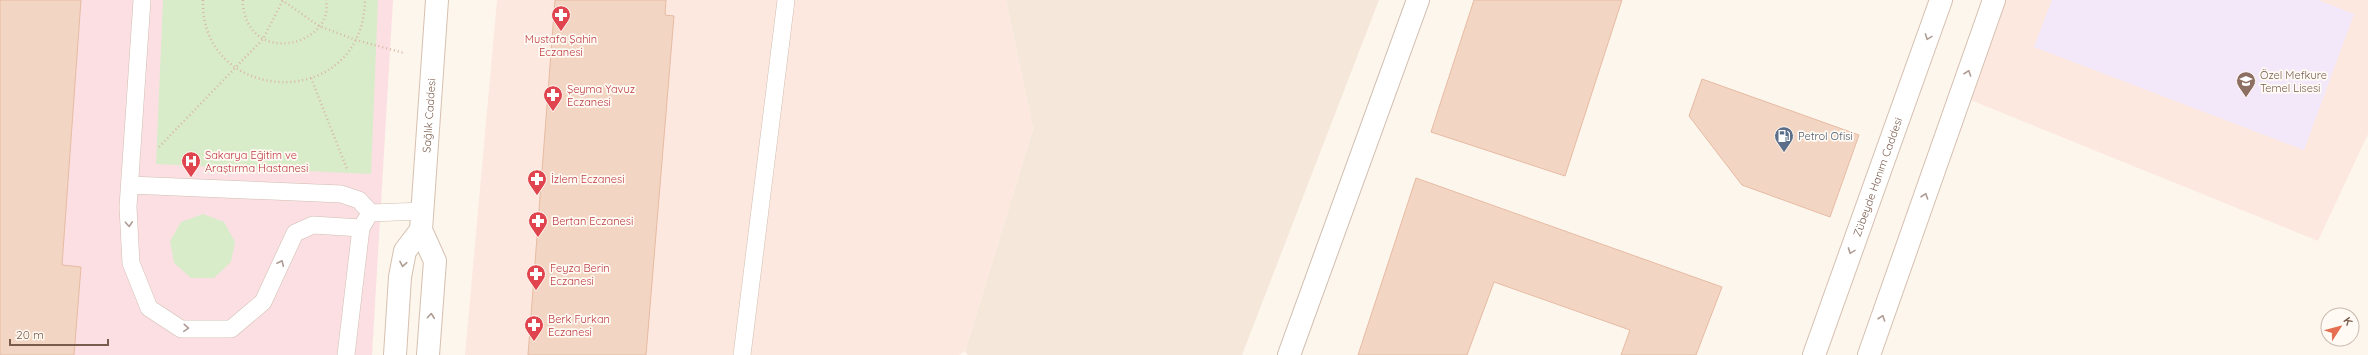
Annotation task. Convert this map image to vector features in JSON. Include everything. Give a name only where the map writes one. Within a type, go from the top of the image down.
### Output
[{"type":"main road","name":"Sağlık Caddesi","points":[[428,355],[435,261],[422,220],[437,0]]},
{"type":"main road","points":[[1289,355],[1416,0]]},
{"type":"main road","name":"Zübeyde Hanım Caddesi","points":[[1814,355],[1941,0]]},
{"type":"main road","points":[[1869,355],[1994,0]]},
{"type":"main road","points":[[395,355],[400,277],[405,251],[422,220]]},
{"type":"lane","points":[[142,0],[128,207],[131,263],[149,308],[180,329],[231,328],[264,302],[295,233],[313,224],[361,228]]},
{"type":"lane","points":[[742,355],[786,0]]},
{"type":"lane","points":[[130,180],[341,194],[359,200],[371,213],[422,220]]},
{"type":"lane","points":[[346,355],[361,228],[371,213]]},
{"type":"path","points":[[203,0],[202,12],[210,37],[225,58],[246,74],[270,82],[296,82],[311,78],[320,75],[341,60],[356,40],[365,15],[365,0]]},
{"type":"path","points":[[243,0],[248,23],[263,39],[284,45],[306,39],[319,26],[324,18],[326,0]]},
{"type":"path","points":[[130,180],[263,39],[282,0],[319,26],[356,40],[432,60]]},
{"type":"path","points":[[311,78],[359,200]]},
{"type":"shaded area","name":"Sakarya Eğitim ve Araştırma Hastanesi","points":[[0,0],[393,0],[372,355],[0,355]]},
{"type":"shaded area","points":[[497,0],[1006,0],[1033,129],[965,351],[959,355],[465,355]]},
{"type":"shaded area","points":[[1006,0],[1379,0],[1242,355],[968,355],[965,351],[1033,129]]},
{"type":"shaded area","points":[[2005,0],[2368,0],[2368,134],[2318,241],[1968,99]]},
{"type":"shaded area","name":"Özel Mefkure Temel Lisesi","points":[[2052,0],[2318,0],[2354,14],[2304,150],[2034,47]]},
{"type":"green space","points":[[163,0],[378,0],[371,174],[156,164]]},
{"type":"green space","points":[[203,214],[224,222],[235,242],[231,262],[214,278],[191,278],[174,263],[170,241],[181,222]]},
{"type":"building","points":[[0,0],[81,0],[62,265],[81,267],[74,355],[0,355]]},
{"type":"building","points":[[555,0],[666,0],[665,15],[674,16],[646,355],[528,355]]},
{"type":"building","points":[[1474,0],[1622,0],[1565,176],[1431,132]]},
{"type":"building","points":[[1702,79],[1859,135],[1830,217],[1742,185],[1689,116]]},
{"type":"building","points":[[1416,178],[1722,287],[1696,355],[1621,355],[1630,330],[1494,282],[1467,355],[1358,355]]},
{"type":"place","name":"Mustafa Şahin Eczanesi","points":[[561,32]]},
{"type":"place","name":"Özel Mefkure Temel Lisesi","points":[[2246,98]]},
{"type":"place","name":"Şeyma Yavuz Eczanesi","points":[[553,112]]},
{"type":"place","name":"Petrol Ofisi","points":[[1784,153]]},
{"type":"place","name":"Sakarya Eğitim ve Araştırma Hastanesi","points":[[191,178]]},
{"type":"place","name":"İzlem Eczanesi","points":[[537,196]]},
{"type":"place","name":"Bertan Eczanesi","points":[[538,238]]},
{"type":"place","name":"Feyza Berin Eczanesi","points":[[536,291]]},
{"type":"place","name":"Berk Furkan Eczanesi","points":[[534,342]]}]
